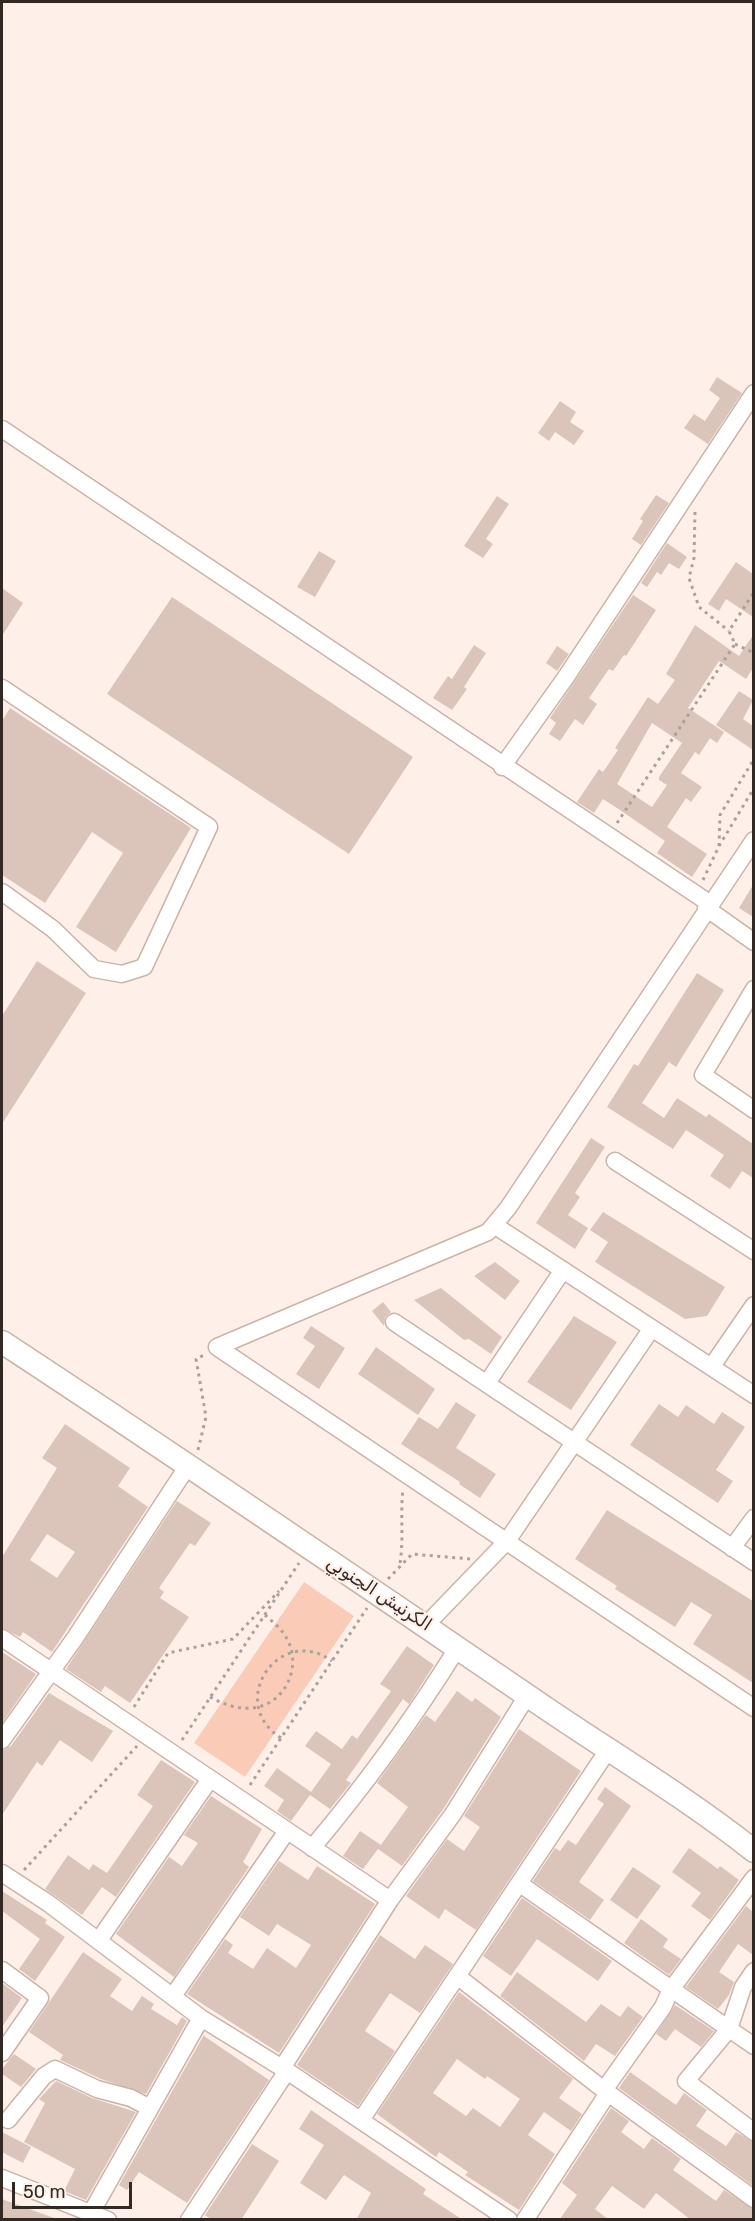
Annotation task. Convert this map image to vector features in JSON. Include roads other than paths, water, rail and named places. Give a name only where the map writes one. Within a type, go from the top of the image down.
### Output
[{"type":"main road","name":"الكرنيش الجنوبي","points":[[2,1342],[426,1624],[527,1696],[677,1795],[753,1851]]},
{"type":"street","points":[[502,767],[566,677],[753,393]]},
{"type":"street","points":[[2,429],[704,902],[753,942]]},
{"type":"street","points":[[2,688],[209,827],[144,968],[122,974],[94,969],[53,929],[2,892]]},
{"type":"street","points":[[753,840],[704,902],[488,1232],[218,1347],[753,1708]]},
{"type":"street","points":[[753,989],[703,1075],[753,1110]]},
{"type":"street","points":[[615,1161],[753,1251]]},
{"type":"street","points":[[494,1225],[753,1395]]},
{"type":"street","points":[[487,1383],[563,1270]]},
{"type":"street","points":[[712,1366],[753,1305]]},
{"type":"street","points":[[394,1322],[753,1562]]},
{"type":"street","points":[[426,1624],[507,1541],[652,1328]]},
{"type":"street","points":[[2,1740],[52,1672],[187,1467]]},
{"type":"street","points":[[732,1548],[753,1518]]},
{"type":"street","points":[[2,1640],[390,1900]]},
{"type":"street","points":[[312,1848],[369,1780],[419,1709],[458,1647]]},
{"type":"street","points":[[189,2220],[390,1900],[453,1814],[527,1696]]},
{"type":"street","points":[[361,2120],[608,1750]]},
{"type":"street","points":[[99,1940],[210,1779]]},
{"type":"street","points":[[173,1996],[287,1831]]},
{"type":"street","points":[[2,1873],[99,1940],[201,2018],[361,2120],[509,2220]]},
{"type":"street","points":[[525,2220],[606,2091],[663,2007],[670,1991],[753,1878]]},
{"type":"street","points":[[520,1884],[670,1991],[753,2046]]},
{"type":"street","points":[[2,1970],[40,1998],[2,2053]]},
{"type":"street","points":[[753,1971],[743,1987],[729,2029],[686,2081],[753,2132]]},
{"type":"street","points":[[457,1976],[606,2091],[753,2199]]},
{"type":"street","points":[[91,2213],[201,2018]]},
{"type":"street","points":[[8,2120],[44,2076],[55,2069],[97,2089],[131,2098],[150,2108]]},
{"type":"street","points":[[2,2178],[108,2220]]}]
